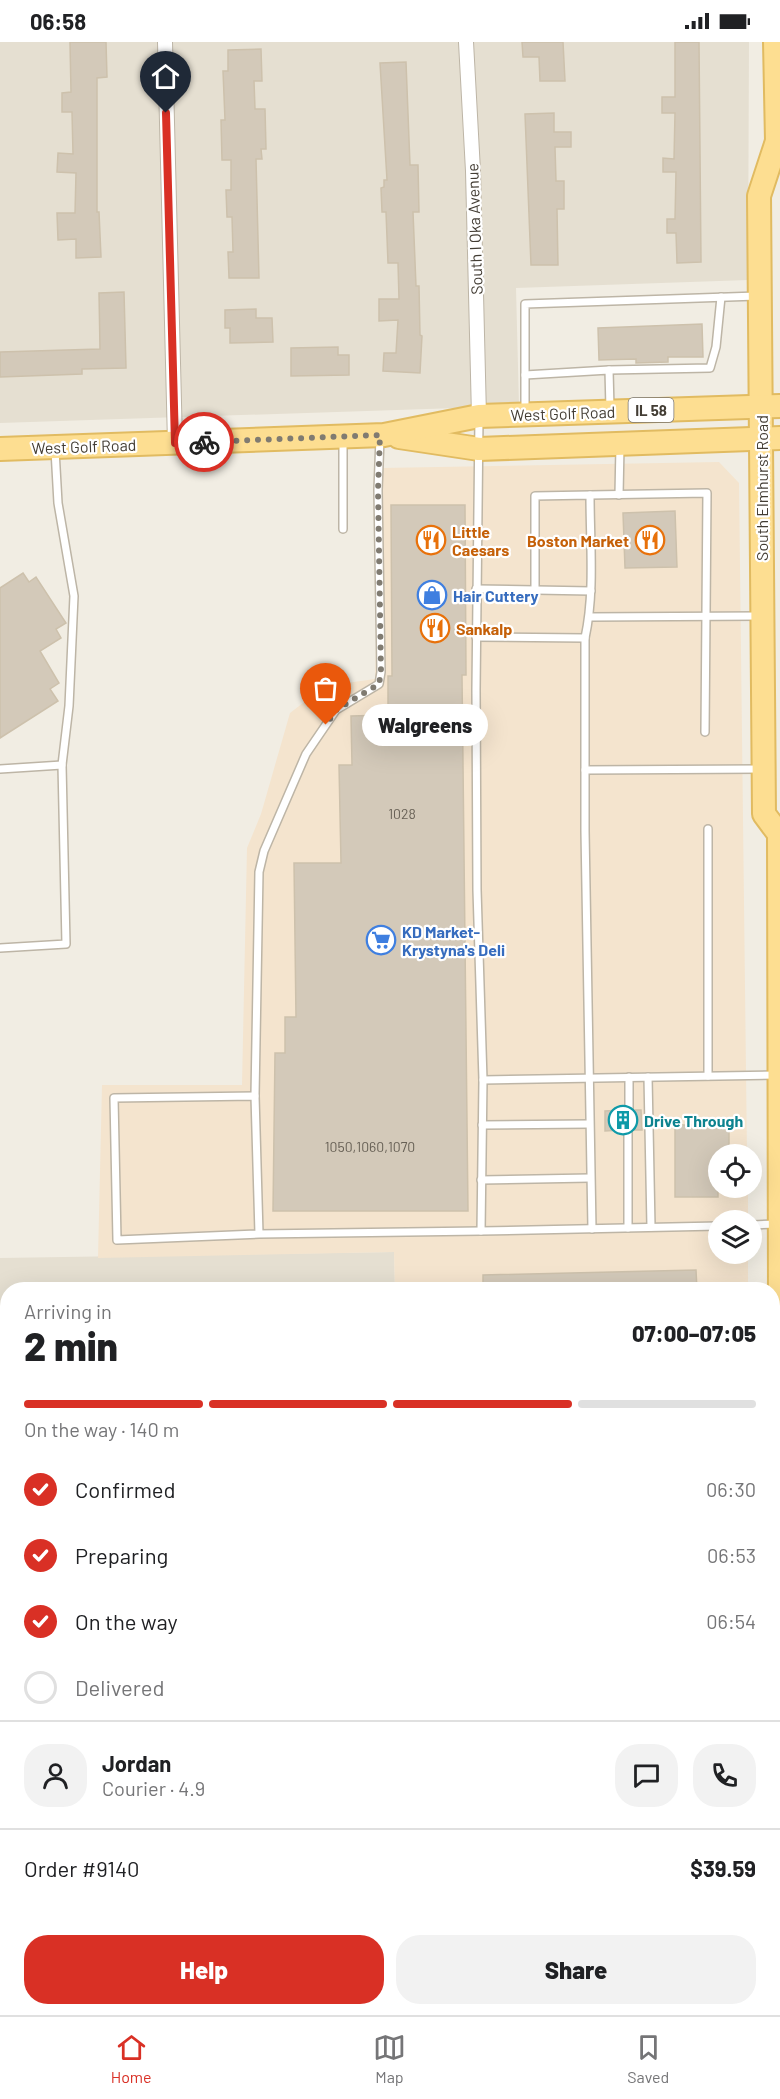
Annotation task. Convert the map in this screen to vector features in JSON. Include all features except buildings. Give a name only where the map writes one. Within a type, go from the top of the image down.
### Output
[{"type":"main road","name":"South Elmhurst Road","points":[[775,42],[778,147],[759,196],[760,296],[771,438],[762,616],[764,814],[780,833],[780,1282]]},
{"type":"main road","name":"West Golf Road","points":[[0,449],[382,435],[479,416],[770,407]]},
{"type":"main road","name":"West Golf Road","points":[[382,435],[479,449],[771,438]]},
{"type":"street","points":[[165,42],[175,443]]},
{"type":"street","name":"South I Oka Avenue","points":[[466,42],[473,171],[479,416]]},
{"type":"lane","points":[[525,414],[525,304],[760,296]]},
{"type":"lane","points":[[525,375],[609,370],[710,368],[716,347],[721,297]]},
{"type":"lane","points":[[609,370],[610,412]]},
{"type":"lane","points":[[479,416],[476,637],[477,890],[483,1080],[481,1231]]},
{"type":"lane","points":[[259,1234],[255,1096],[259,884],[264,850],[306,754],[336,710],[379,684],[381,672],[378,490],[382,435]]},
{"type":"lane","points":[[343,437],[343,530]]},
{"type":"lane","points":[[619,495],[621,444]]},
{"type":"lane","points":[[0,948],[66,944],[63,765],[69,706],[74,596],[58,503],[55,447]]},
{"type":"lane","points":[[535,590],[535,496],[708,493],[705,732]]},
{"type":"lane","points":[[590,495],[591,591],[590,617],[585,638],[585,770],[592,1229]]},
{"type":"lane","points":[[476,589],[591,591]]},
{"type":"lane","points":[[590,617],[762,616]]},
{"type":"lane","points":[[476,637],[585,638]]},
{"type":"lane","points":[[0,769],[63,765]]},
{"type":"lane","points":[[585,770],[764,769]]},
{"type":"lane","points":[[708,829],[708,1076]]},
{"type":"lane","points":[[483,1080],[708,1076],[779,1065]]},
{"type":"lane","points":[[629,1077],[629,1110]]},
{"type":"lane","points":[[648,1077],[651,1227]]},
{"type":"lane","points":[[255,1096],[114,1098],[117,1240],[259,1234],[708,1226]]},
{"type":"lane","points":[[482,1125],[589,1124]]},
{"type":"lane","points":[[628,1130],[628,1227]]},
{"type":"lane","points":[[482,1180],[590,1178]]},
{"type":"lane","points":[[762,1225],[779,1224]]},
{"type":"shaded area","points":[[0,42],[749,42],[748,280],[516,288],[519,406],[0,423]]},
{"type":"shaded area","points":[[719,462],[739,483],[747,1144],[708,1144],[708,1198],[748,1198],[748,1210],[708,1210],[708,1264],[748,1264],[748,1282],[395,1282],[394,1252],[98,1258],[102,1085],[242,1085],[247,848],[261,814],[290,713],[325,686],[375,679],[381,468]]},
{"type":"shaded area","points":[[394,1252],[395,1282],[0,1282],[0,1258]]},
{"type":"way so far","points":[[204,442],[380,435],[378,490],[381,672],[379,684],[336,710],[326,725]]},
{"type":"place","name":"Little Caesars","points":[[431,540]]},
{"type":"place","name":"Boston Market","points":[[650,540]]},
{"type":"place","name":"Hair Cuttery","points":[[432,595]]},
{"type":"place","name":"Sankalp","points":[[435,628]]},
{"type":"place","name":"Walgreens","points":[[326,725]]},
{"type":"place","name":"KD Market- Krystyna's Deli","points":[[381,940]]},
{"type":"place","name":"Drive Through","points":[[623,1120]]},
{"type":"route","points":[[166,113],[175,443],[204,442]]}]
